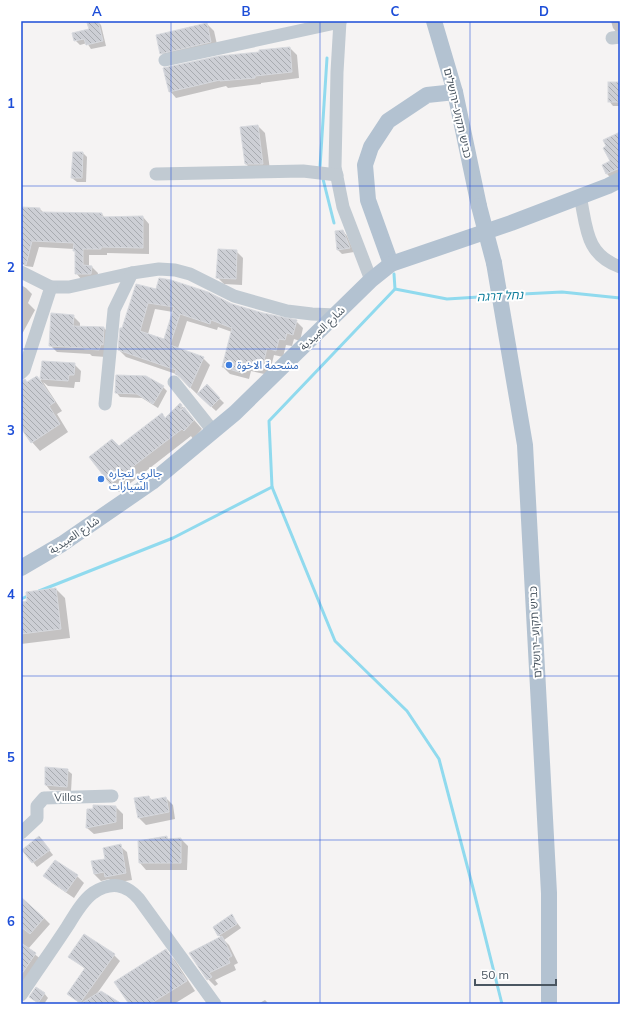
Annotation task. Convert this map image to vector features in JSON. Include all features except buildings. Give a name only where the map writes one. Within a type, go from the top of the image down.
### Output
[{"type":"main road","name":"כביש תקוע–ירושלים","points":[[434,21],[455,92],[479,206],[494,263],[524,445],[549,893],[549,1004]]},
{"type":"main road","points":[[392,264],[368,200],[365,165],[371,147],[388,121],[427,95],[455,92]]},
{"type":"main road","name":"شارع العبيدية","points":[[21,568],[62,544],[145,486],[213,431],[234,413],[371,280],[392,264],[511,223],[620,180]]},
{"type":"street","points":[[165,60],[340,21],[337,72],[335,167],[343,207],[371,280]]},
{"type":"street","points":[[156,174],[303,171],[337,175]]},
{"type":"street","points":[[580,196],[592,246],[600,256],[611,264],[620,267]]},
{"type":"street","points":[[21,272],[51,287],[68,287],[159,268],[175,270],[196,277],[234,296],[288,311],[336,315]]},
{"type":"street","points":[[105,404],[114,310],[132,273]]},
{"type":"street","points":[[21,373],[24,370],[51,287]]},
{"type":"street","points":[[174,382],[213,431]]},
{"type":"street","name":"Villas","points":[[21,833],[37,818],[37,806],[44,798],[112,796]]},
{"type":"street","points":[[21,995],[80,907],[92,893],[104,888],[115,886],[125,887],[132,891],[139,899],[214,1004]]},
{"type":"waterway","name":"נחל דרגה","points":[[320,167],[327,58]]},
{"type":"waterway","name":"נחל דרגה","points":[[323,179],[334,223]]},
{"type":"waterway","name":"נחל דרגה","points":[[394,274],[395,289],[447,299],[495,296]]},
{"type":"waterway","points":[[395,289],[269,421],[272,487],[335,641],[407,711],[439,759],[502,1004]]},
{"type":"waterway","name":"נחל דרגה","points":[[504,295],[562,292],[620,298]]},
{"type":"waterway","points":[[39,591],[173,538],[272,487]]},
{"type":"waterway","points":[[21,599],[30,595]]},
{"type":"place","name":"مشحمة الاخوة","points":[[229,365]]},
{"type":"place","name":"جالري لتجاره السيارات","points":[[101,479]]}]
